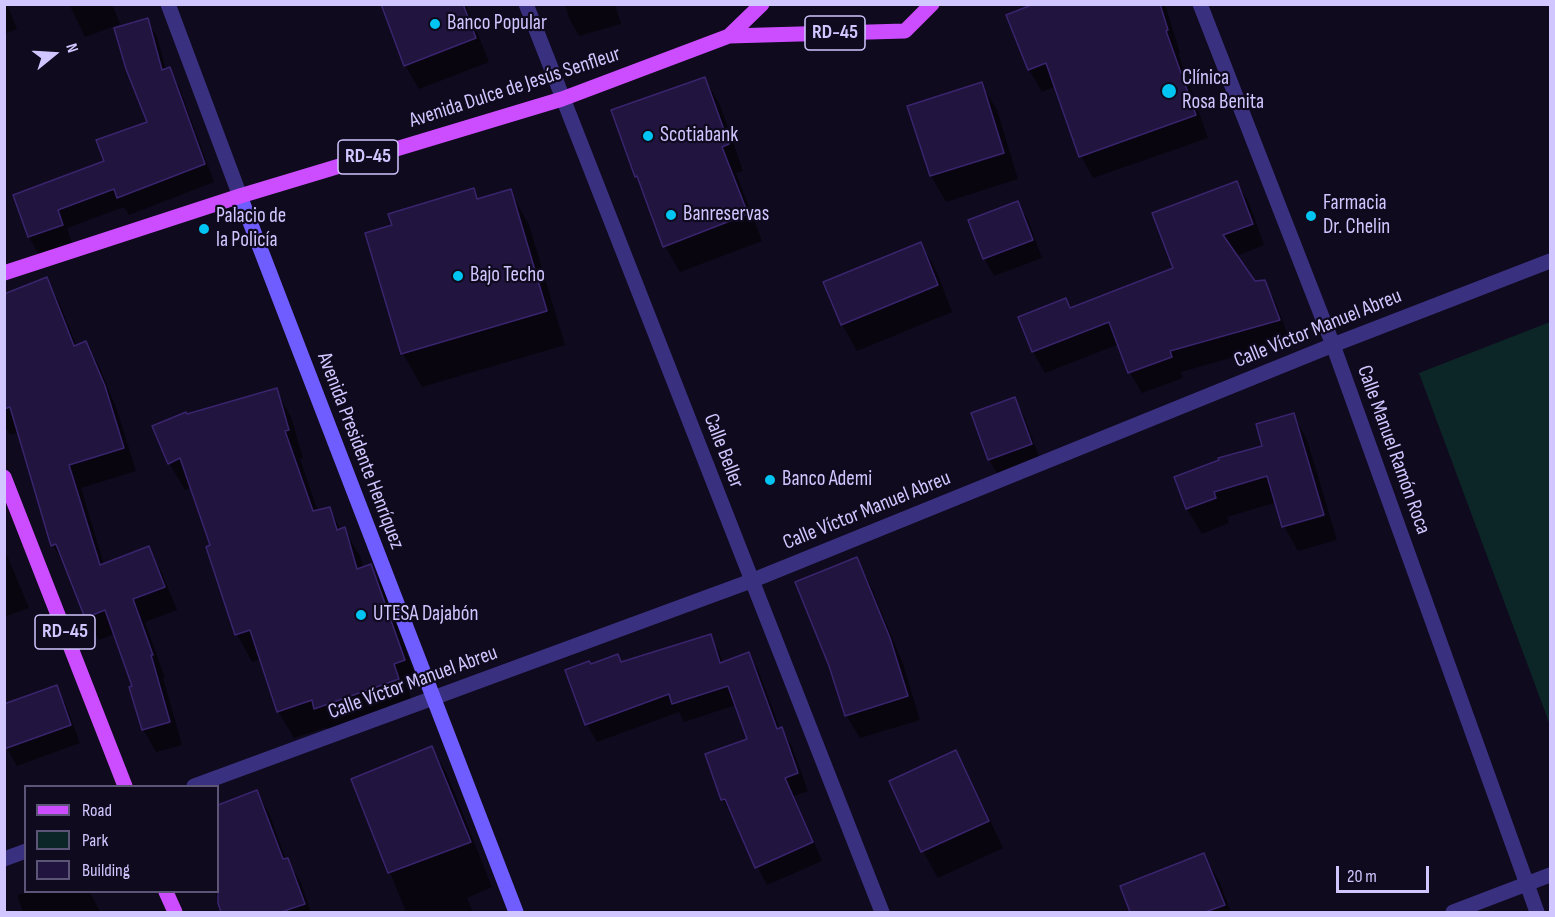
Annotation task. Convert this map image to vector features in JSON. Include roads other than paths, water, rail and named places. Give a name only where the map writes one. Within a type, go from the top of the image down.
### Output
[{"type":"main road","name":"Avenida Dulce de Jesús Senfleur","points":[[729,36],[762,4]]},
{"type":"main road","name":"Avenida Dulce de Jesús Senfleur","points":[[4,273],[240,196],[562,99],[729,36],[904,31],[932,4]]},
{"type":"main road","name":"RD-45","points":[[4,477],[125,785]]},
{"type":"main road","points":[[167,893],[175,912]]},
{"type":"street","name":"Avenida Presidente Henríquez","points":[[168,4],[516,912]]},
{"type":"street","name":"Calle Beller","points":[[526,4],[882,912]]},
{"type":"street","name":"Calle Manuel Ramón Roca","points":[[1200,4],[1333,345],[1537,912]]},
{"type":"street","name":"Calle Víctor Manuel Abreu","points":[[197,785],[751,581],[1333,345],[1551,261]]},
{"type":"street","points":[[4,859],[24,852]]},
{"type":"street","points":[[1453,912],[1551,874]]},
{"type":"place","name":"Banco Popular","points":[[435,24]]},
{"type":"place","name":"Clínica Rosa Benita","points":[[1169,91]]},
{"type":"place","name":"Scotiabank","points":[[648,136]]},
{"type":"place","name":"Banreservas","points":[[671,215]]},
{"type":"place","name":"Farmacia Dr. Chelin","points":[[1311,216]]},
{"type":"place","name":"Palacio de la Policía","points":[[204,229]]},
{"type":"place","name":"Bajo Techo","points":[[458,276]]},
{"type":"place","name":"Banco Ademi","points":[[770,480]]},
{"type":"place","name":"UTESA Dajabón","points":[[361,615]]}]
